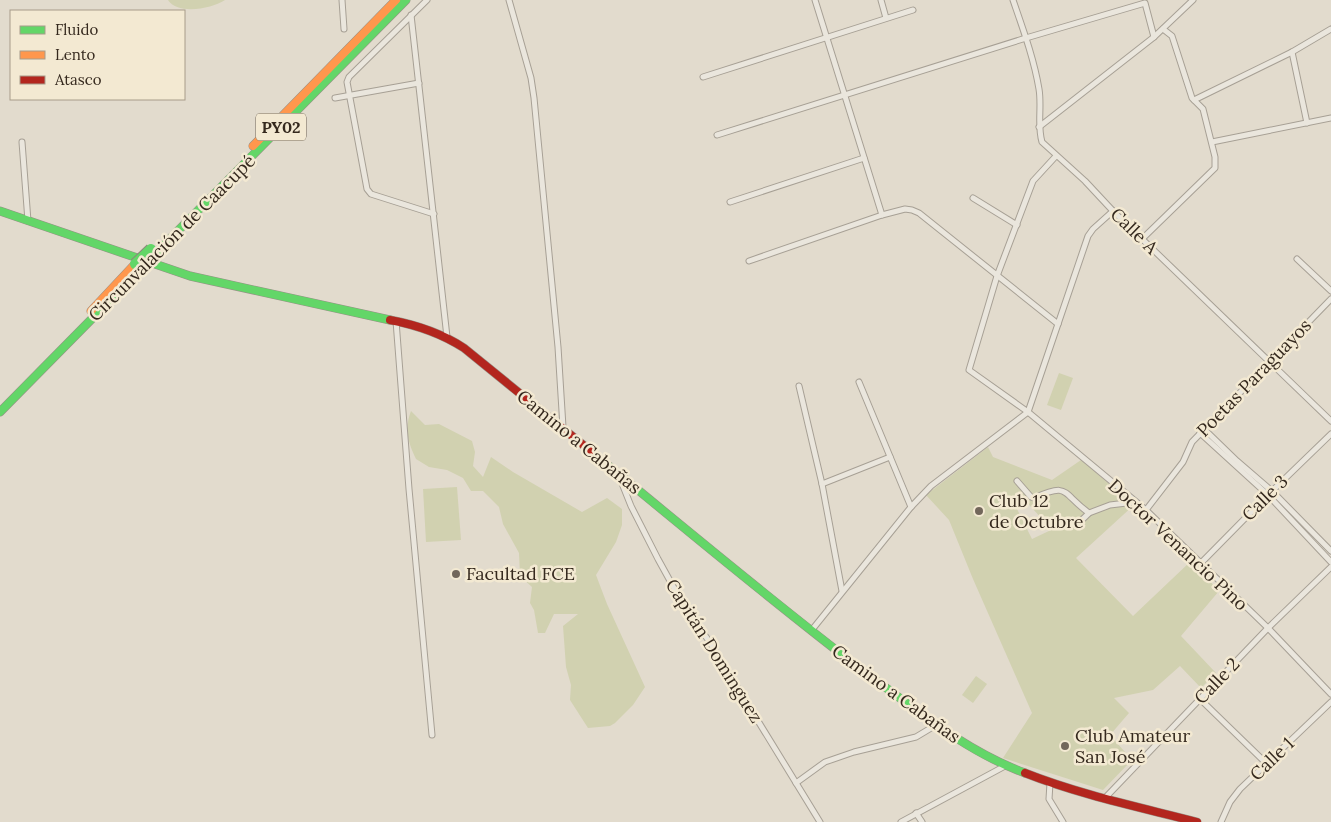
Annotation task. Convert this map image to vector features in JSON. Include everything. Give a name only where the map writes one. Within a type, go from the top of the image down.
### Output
[{"type":"main road","name":"Circunvalación de Caacupé","points":[[0,412],[396,0]]},
{"type":"main road","name":"Circunvalación de Caacupé","points":[[153,251],[406,0]]},
{"type":"main road","name":"Camino a Cabañas","points":[[0,211],[190,276],[432,329],[464,348],[811,631],[936,725],[981,754],[1004,766],[1050,783],[1101,798],[1197,822]]},
{"type":"main road","name":"Circunvalación de Caacupé","points":[[0,403],[138,267]]},
{"type":"street","points":[[342,0],[344,29]]},
{"type":"street","points":[[427,0],[349,77],[347,82],[367,189],[371,194],[434,214]]},
{"type":"street","points":[[509,0],[531,78],[534,98],[558,348],[563,427]]},
{"type":"street","points":[[814,0],[882,215]]},
{"type":"street","points":[[881,0],[886,18]]},
{"type":"street","name":"Calle A","points":[[1013,0],[1026,38],[1039,88],[1039,126],[1042,142],[1085,181],[1113,211],[1331,421]]},
{"type":"street","points":[[1039,126],[1154,37],[1193,0]]},
{"type":"street","points":[[717,136],[1145,2],[1154,37]]},
{"type":"street","points":[[703,77],[912,10]]},
{"type":"street","points":[[411,15],[447,337]]},
{"type":"street","points":[[1142,239],[1215,168],[1212,142],[1203,109],[1192,98],[1172,36],[1163,29]]},
{"type":"street","points":[[1194,100],[1292,52],[1331,29]]},
{"type":"street","points":[[1292,52],[1307,123]]},
{"type":"street","points":[[335,98],[419,83]]},
{"type":"street","points":[[1212,142],[1331,118]]},
{"type":"street","points":[[22,142],[28,221]]},
{"type":"street","points":[[998,276],[1033,181],[1056,156]]},
{"type":"street","points":[[730,202],[864,158]]},
{"type":"street","points":[[973,198],[1017,225]]},
{"type":"street","points":[[749,261],[882,215],[912,210],[1058,324]]},
{"type":"street","points":[[811,631],[911,507],[931,486],[1028,412],[1088,236],[1092,229],[1113,211]]},
{"type":"street","points":[[1297,260],[1331,291]]},
{"type":"street","name":"Doctor Venancio Pino","points":[[998,276],[969,370],[1028,412],[1146,510],[1268,628],[1331,694]]},
{"type":"street","name":"Poetas Paraguayos","points":[[1146,510],[1184,462],[1192,442],[1331,299]]},
{"type":"street","points":[[396,321],[409,489],[432,735]]},
{"type":"street","points":[[859,382],[911,507]]},
{"type":"street","points":[[798,386],[822,484],[842,591]]},
{"type":"street","points":[[1202,431],[1237,461],[1331,551]]},
{"type":"street","name":"Calle 3","points":[[1201,563],[1331,434]]},
{"type":"street","points":[[822,484],[890,457]]},
{"type":"street","name":"Capitán Dominguez","points":[[618,475],[631,506],[658,559],[686,608],[709,641],[820,822]]},
{"type":"street","points":[[1017,481],[1034,498],[1052,490],[1060,489],[1066,492],[1089,513]]},
{"type":"street","points":[[1270,493],[1331,562]]},
{"type":"street","points":[[1052,522],[1065,526],[1080,523],[1089,513],[1110,505],[1135,502]]},
{"type":"street","name":"Calle 2","points":[[1101,798],[1331,566]]},
{"type":"street","points":[[1200,699],[1267,764]]},
{"type":"street","name":"Calle 1","points":[[1221,822],[1230,802],[1240,789],[1331,702]]},
{"type":"street","points":[[796,783],[825,762],[854,752],[916,737],[936,725]]},
{"type":"street","points":[[901,822],[1004,766]]},
{"type":"street","points":[[1050,783],[1049,799],[1063,822]]},
{"type":"street","points":[[916,813],[922,822]]},
{"type":"green space","points":[[168,0],[225,0],[204,8],[187,9],[172,5]]},
{"type":"green space","points":[[1059,373],[1073,378],[1061,410],[1047,405]]},
{"type":"green space","points":[[411,411],[425,425],[439,424],[472,441],[475,452],[473,466],[483,477],[491,457],[582,512],[607,498],[622,509],[622,525],[616,542],[596,575],[607,604],[645,687],[633,705],[615,723],[610,726],[588,728],[570,700],[571,685],[566,667],[563,626],[578,614],[554,614],[545,633],[538,633],[534,610],[530,603],[532,587],[520,576],[519,553],[503,524],[499,507],[483,491],[471,491],[463,478],[447,470],[429,467],[416,459],[407,430]]},
{"type":"green space","points":[[988,447],[993,457],[1052,480],[1081,460],[1134,505],[1076,558],[1133,616],[1191,561],[1219,591],[1181,636],[1216,673],[1201,688],[1180,666],[1153,690],[1114,698],[1129,713],[1110,735],[1132,760],[1103,790],[1003,758],[1032,713],[949,520],[926,495]],"holes":[[[1023,498],[1051,529],[1032,539],[1014,503]]]},
{"type":"green space","points":[[457,487],[461,540],[426,542],[423,489]]},
{"type":"green space","points":[[976,676],[987,684],[973,703],[962,695]]},
{"type":"traffic: fast","points":[[156,253],[406,0]]},
{"type":"traffic: fast","points":[[0,211],[190,276],[390,320]]},
{"type":"traffic: fast","points":[[135,264],[151,249]]},
{"type":"traffic: fast","points":[[0,412],[141,269]]},
{"type":"traffic: fast","points":[[598,457],[866,673],[942,729],[982,753],[1025,773]]},
{"type":"traffic: slow","points":[[253,146],[396,0]]},
{"type":"traffic: slow","points":[[91,311],[135,264]]},
{"type":"traffic: jam","points":[[390,320],[428,330],[464,348],[598,457]]},
{"type":"traffic: jam","points":[[1025,773],[1089,794],[1197,822]]},
{"type":"place","name":"Club 12 de Octubre","points":[[979,511]]},
{"type":"place","name":"Facultad FCE","points":[[456,574]]},
{"type":"place","name":"Club Amateur San José","points":[[1065,746]]}]
